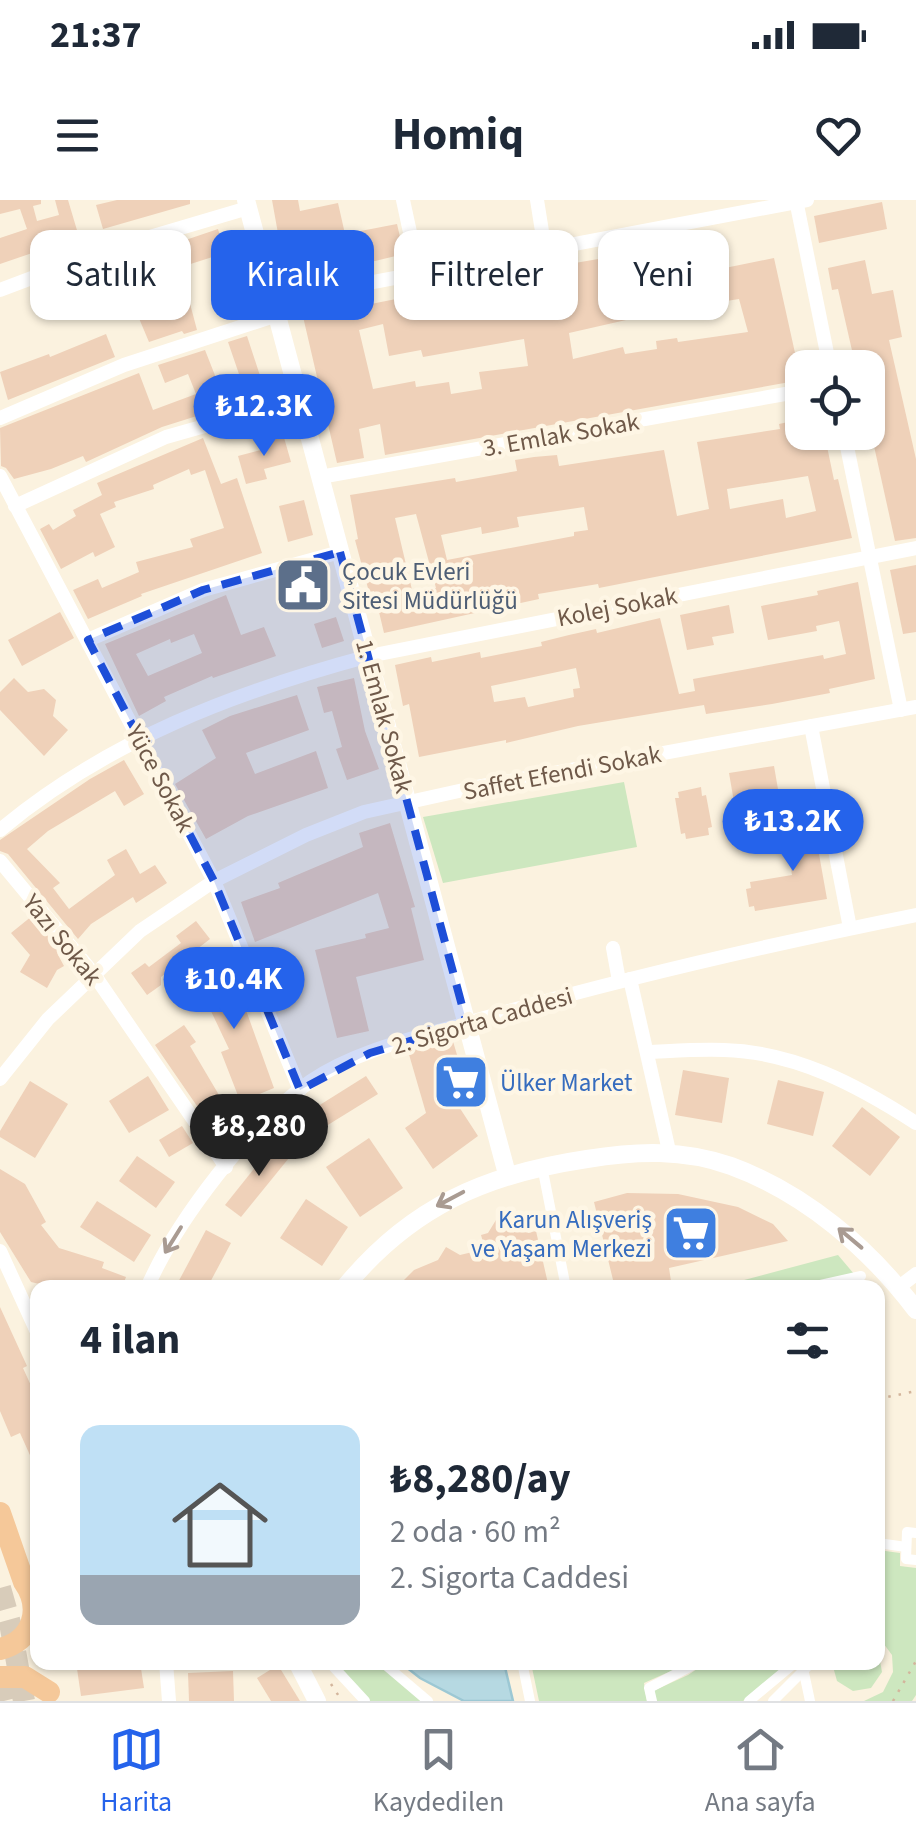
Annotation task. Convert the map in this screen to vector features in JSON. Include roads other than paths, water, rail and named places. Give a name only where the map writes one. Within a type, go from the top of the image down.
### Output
[{"type":"highway","points":[[2,1527],[30,1578]]},
{"type":"highway","points":[[0,1570],[30,1580]]},
{"type":"highway","points":[[0,1648],[30,1634]]},
{"type":"highway","points":[[44,1670],[50,1697]]},
{"type":"highway","points":[[0,1677],[26,1677],[50,1697]]},
{"type":"street","points":[[403,200],[409,230]]},
{"type":"street","points":[[537,200],[542,230]]},
{"type":"street","points":[[578,244],[800,201],[827,350]]},
{"type":"street","points":[[0,290],[247,204]]},
{"type":"street","name":"1. Emlak Sokak","points":[[247,204],[254,230]]},
{"type":"street","points":[[0,418],[243,320]]},
{"type":"street","name":"1. Emlak Sokak","points":[[278,320],[507,1174]]},
{"type":"street","name":"3. Emlak Sokak","points":[[320,478],[785,395]]},
{"type":"street","points":[[14,506],[166,437],[300,399]]},
{"type":"street","points":[[848,450],[869,555],[909,709]]},
{"type":"street","name":"Yüce Sokak","points":[[0,476],[214,880],[300,1090]]},
{"type":"street","name":"Kolej Sokak","points":[[0,830],[50,790],[93,763],[234,696],[368,656],[916,548]]},
{"type":"street","points":[[88,640],[203,590],[340,552]]},
{"type":"street","name":"Saffet Efendi Sokak","points":[[0,1079],[48,1019],[140,931],[214,880],[306,835],[364,812],[909,709]]},
{"type":"street","points":[[811,726],[850,928]]},
{"type":"street","name":"Yazı Sokak","points":[[0,861],[94,973],[226,1167]]},
{"type":"street","name":"2. Sigorta Caddesi","points":[[152,1280],[190,1213],[226,1167],[300,1090],[331,1070],[370,1052],[624,980],[916,915]]},
{"type":"street","points":[[613,948],[647,1052],[668,1151]]},
{"type":"street","points":[[647,1052],[725,1050],[800,1063],[846,1082],[916,1123]]},
{"type":"street","points":[[351,1280],[378,1250],[414,1220],[507,1174],[612,1155],[668,1151],[729,1166],[770,1183],[839,1229],[899,1287],[916,1310]]},
{"type":"street","points":[[542,1166],[564,1280]]},
{"type":"street","points":[[0,1251],[30,1314]]},
{"type":"street","points":[[899,1287],[916,1274]]},
{"type":"street","points":[[843,1280],[861,1276]]},
{"type":"street","points":[[22,1294],[30,1296]]},
{"type":"street","points":[[916,1533],[907,1532],[906,1546],[906,1559],[916,1560]]},
{"type":"street","points":[[885,1544],[906,1546]]},
{"type":"street","points":[[167,1670],[169,1701]]},
{"type":"street","points":[[304,1670],[325,1695]]},
{"type":"street","points":[[337,1670],[365,1701]]},
{"type":"street","points":[[391,1670],[428,1701]]},
{"type":"street","points":[[524,1670],[530,1701]]},
{"type":"street","points":[[652,1701],[649,1688],[684,1670]]},
{"type":"street","points":[[750,1701],[794,1670]]},
{"type":"street","points":[[774,1701],[797,1670]]},
{"type":"street","points":[[801,1670],[810,1701]]},
{"type":"water","points":[[410,1670],[506,1670],[513,1701],[464,1701]]},
{"type":"tunnel","points":[[0,1588],[24,1701]]},
{"type":"tunnel","points":[[0,1686],[4,1701]]},
{"type":"place","name":"Çocuk Evleri Sitesi Müdürlüğü","points":[[303,585]]},
{"type":"place","name":"Ülker Market","points":[[461,1082]]},
{"type":"place","name":"Karun Alışveriş ve Yaşam Merkezi","points":[[691,1233]]}]
